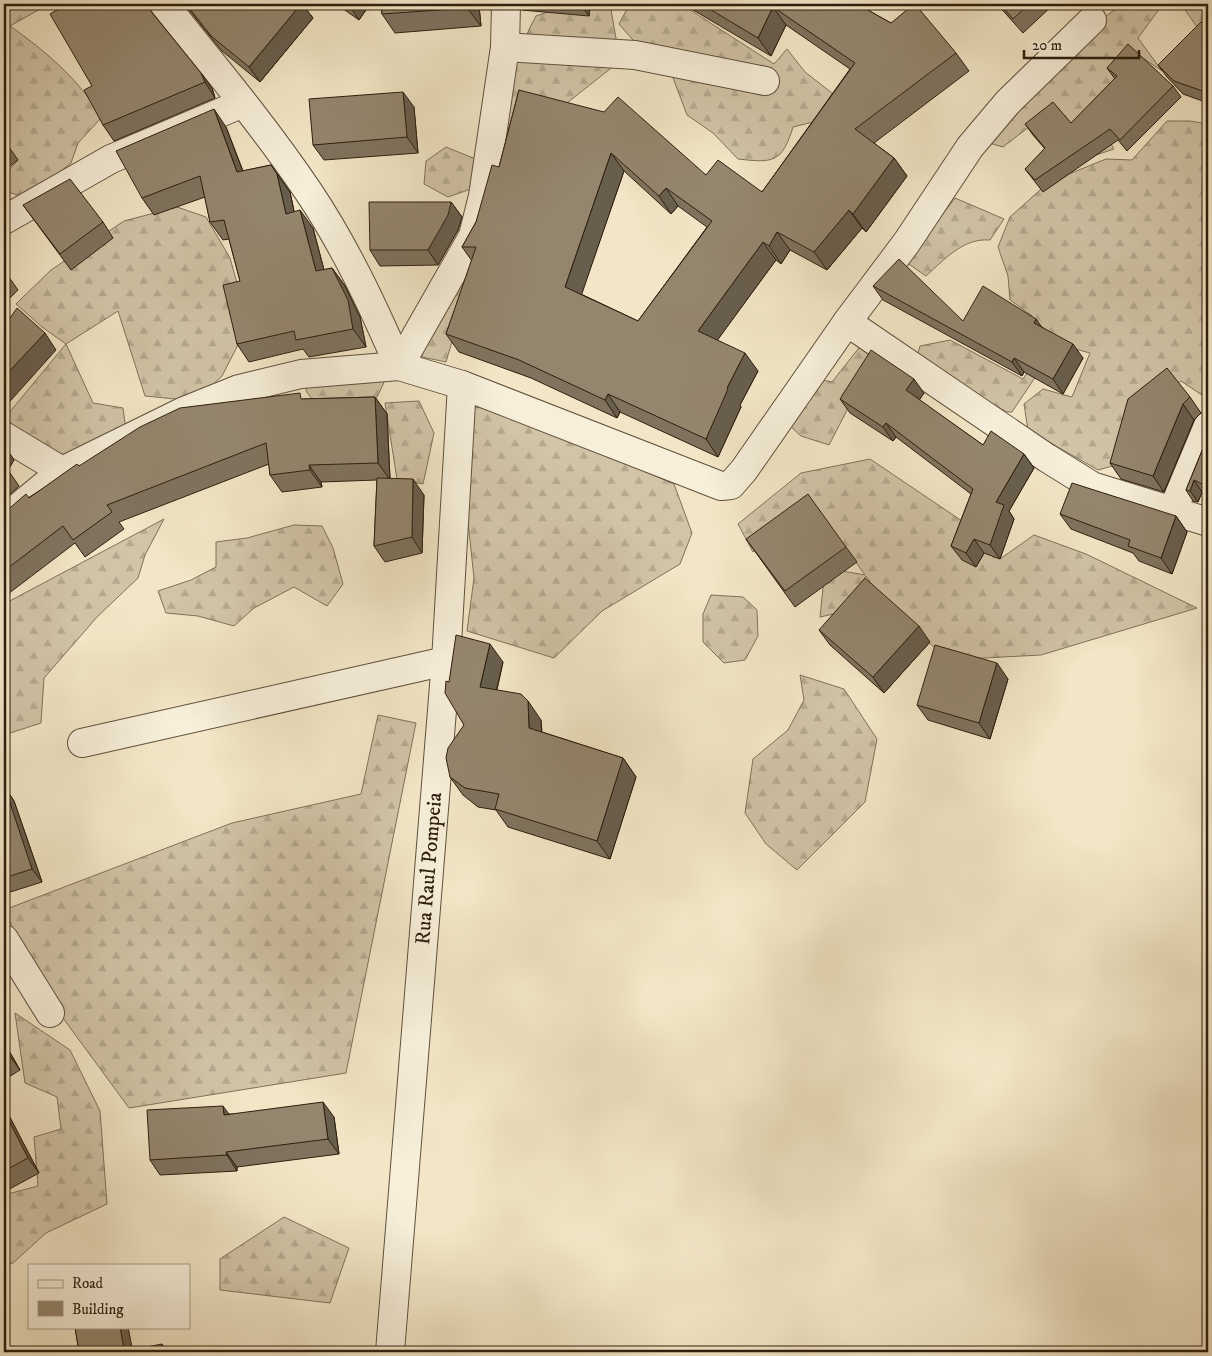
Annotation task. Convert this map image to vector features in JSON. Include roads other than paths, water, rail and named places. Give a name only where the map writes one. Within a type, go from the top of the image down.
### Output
[{"type":"street","points":[[164,4],[243,102],[308,192],[367,294],[399,366]]},
{"type":"street","points":[[399,366],[473,236],[483,196],[505,47],[506,4]]},
{"type":"street","points":[[4,519],[62,471],[182,412],[239,389],[301,374],[399,366],[462,385],[721,486],[731,485],[744,470],[847,322],[907,242],[970,147],[1008,102],[1092,20]]},
{"type":"street","points":[[505,47],[635,55],[765,81]]},
{"type":"street","points":[[4,220],[111,159],[243,102]]},
{"type":"street","points":[[847,322],[1047,458],[1092,486],[1208,522]]},
{"type":"street","name":"Rua Raul Pompeia","points":[[390,1352],[446,661],[462,385]]},
{"type":"street","points":[[1172,512],[1208,426]]},
{"type":"street","points":[[4,436],[62,471]]},
{"type":"street","points":[[82,743],[446,661]]},
{"type":"street","points":[[4,939],[50,1013]]}]
